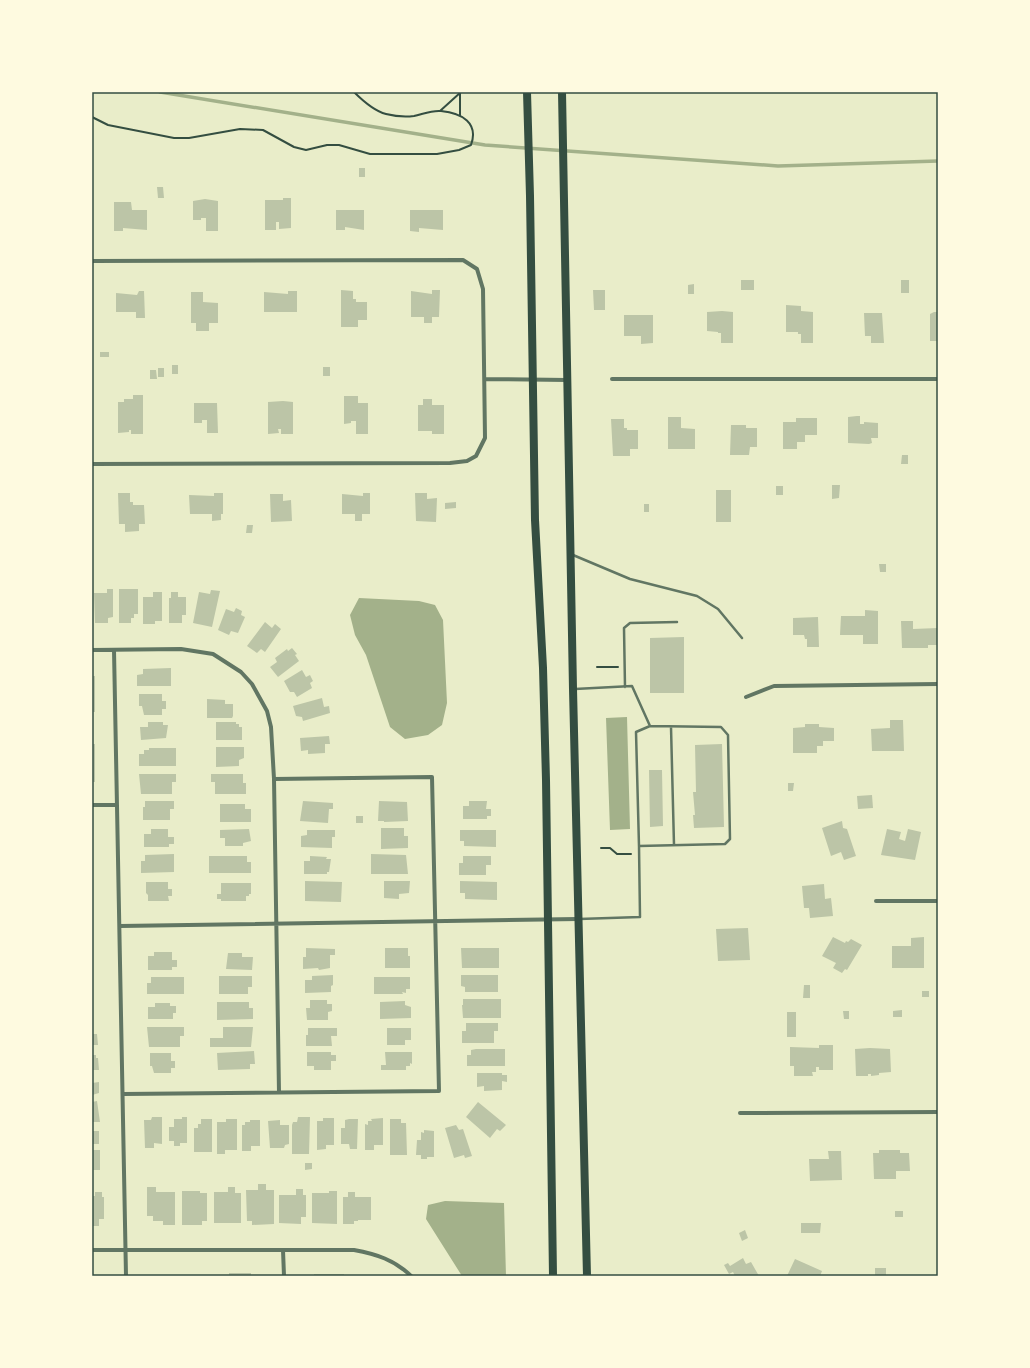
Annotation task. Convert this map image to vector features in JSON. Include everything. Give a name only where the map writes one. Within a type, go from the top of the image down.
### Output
[{"type":"main road","points":[[527,92],[535,520],[543,668],[549,920],[553,1276]]},
{"type":"main road","points":[[562,92],[570,554],[587,1276]]},
{"type":"street","points":[[92,261],[463,260],[477,269],[483,289],[485,380],[484,438],[476,456],[467,461],[450,463],[92,464]]},
{"type":"street","points":[[612,379],[938,379]]},
{"type":"street","points":[[485,380],[567,380]]},
{"type":"street","points":[[92,650],[181,648],[213,654],[241,672],[252,684],[267,711],[271,727],[274,779],[278,924],[279,1092]]},
{"type":"street","points":[[114,650],[126,1276]]},
{"type":"street","points":[[746,698],[774,686],[938,684]]},
{"type":"street","points":[[123,1094],[439,1091],[432,777],[274,779]]},
{"type":"street","points":[[92,805],[117,805]]},
{"type":"street","points":[[876,901],[938,900]]},
{"type":"street","points":[[120,926],[578,919]]},
{"type":"street","points":[[740,1113],[938,1112]]},
{"type":"street","points":[[92,1250],[354,1250],[375,1254],[389,1260],[411,1276]]},
{"type":"street","points":[[283,1250],[284,1276]]},
{"type":"lane","points":[[570,554],[630,580],[697,596],[718,609],[742,638]]},
{"type":"lane","points":[[625,687],[624,628],[627,624],[677,622]]},
{"type":"lane","points":[[573,689],[632,686],[650,726]]},
{"type":"lane","points":[[578,919],[640,917],[636,732],[650,726],[721,727],[728,735],[730,839],[725,844],[639,846]]},
{"type":"lane","points":[[672,727],[674,845]]},
{"type":"path","points":[[92,117],[108,125],[174,138],[189,138],[240,129],[263,130],[294,147],[306,150],[327,145],[339,145],[370,154],[437,154],[459,150],[471,145],[474,136],[473,127],[460,116],[440,111],[413,116],[386,114],[374,109],[354,92]]},
{"type":"path","points":[[440,111],[460,92]]},
{"type":"path","points":[[460,92],[460,116]]},
{"type":"path","points":[[597,667],[618,667]]},
{"type":"path","points":[[601,848],[610,848],[617,854],[631,854]]},
{"type":"shaded area","points":[[359,598],[419,601],[435,605],[443,620],[447,703],[442,725],[428,735],[405,739],[390,727],[366,655],[355,635],[350,615]]},
{"type":"shaded area","points":[[627,717],[630,829],[610,830],[606,718]]},
{"type":"shaded area","points":[[445,1201],[504,1203],[506,1276],[462,1276],[426,1219],[428,1205]]},
{"type":"building","points":[[359,168],[365,168],[365,177],[359,177]]},
{"type":"building","points":[[157,187],[163,187],[164,198],[158,198]]},
{"type":"building","points":[[283,198],[291,198],[291,228],[279,229],[279,222],[276,222],[276,230],[265,230],[265,200],[283,200]]},
{"type":"building","points":[[205,199],[218,201],[218,231],[206,231],[206,218],[201,218],[201,220],[193,220],[193,201]]},
{"type":"building","points":[[114,202],[131,202],[132,210],[147,210],[147,230],[123,228],[123,231],[114,231]]},
{"type":"building","points":[[336,210],[364,210],[364,230],[345,227],[345,230],[336,230]]},
{"type":"building","points":[[410,210],[443,210],[443,230],[419,228],[419,232],[410,231]]},
{"type":"building","points":[[741,280],[754,280],[754,290],[741,290]]},
{"type":"building","points":[[901,280],[909,280],[909,293],[901,293]]},
{"type":"building","points":[[694,284],[694,294],[688,294],[688,285]]},
{"type":"building","points":[[341,290],[353,291],[353,299],[356,299],[356,302],[367,302],[367,320],[358,320],[358,327],[341,327]]},
{"type":"building","points":[[432,290],[440,290],[439,317],[432,317],[432,323],[424,323],[424,317],[411,317],[411,291],[432,294]]},
{"type":"building","points":[[593,290],[605,290],[605,310],[594,310]]},
{"type":"building","points":[[139,291],[144,291],[145,318],[136,318],[136,312],[116,312],[116,293],[137,295]]},
{"type":"building","points":[[288,291],[297,291],[297,312],[264,312],[264,292],[288,294]]},
{"type":"building","points":[[191,292],[203,292],[203,302],[218,303],[218,323],[209,323],[209,331],[196,331],[196,323],[191,323]]},
{"type":"building","points":[[786,305],[801,306],[801,311],[813,312],[813,343],[801,343],[801,334],[798,334],[798,332],[786,332]]},
{"type":"building","points":[[707,312],[733,312],[733,343],[721,343],[721,333],[707,331]]},
{"type":"building","points":[[938,312],[938,341],[930,341],[930,314]]},
{"type":"building","points":[[864,313],[882,313],[884,343],[871,343],[871,336],[865,336]]},
{"type":"building","points":[[624,315],[653,315],[653,343],[641,344],[641,336],[624,336]]},
{"type":"building","points":[[100,352],[109,352],[109,357],[100,357]]},
{"type":"building","points":[[172,365],[178,365],[178,374],[172,374]]},
{"type":"building","points":[[323,367],[330,367],[330,376],[323,376]]},
{"type":"building","points":[[158,368],[164,368],[164,377],[158,377]]},
{"type":"building","points":[[150,370],[156,370],[157,379],[150,379]]},
{"type":"building","points":[[133,395],[143,395],[143,434],[131,434],[131,430],[129,430],[129,432],[118,433],[118,402],[124,402],[124,399],[133,399]]},
{"type":"building","points":[[344,396],[358,396],[358,403],[368,403],[368,434],[356,434],[356,421],[351,421],[351,423],[344,424]]},
{"type":"building","points":[[423,399],[432,399],[432,405],[444,405],[444,434],[432,434],[432,431],[418,431],[418,405],[423,405]]},
{"type":"building","points":[[268,402],[293,402],[293,434],[281,434],[281,429],[278,429],[279,433],[268,434]]},
{"type":"building","points":[[194,403],[217,403],[218,433],[207,433],[207,420],[202,420],[202,423],[194,423]]},
{"type":"building","points":[[860,416],[860,424],[864,424],[864,422],[878,423],[878,438],[871,438],[872,443],[869,444],[848,443],[848,417]]},
{"type":"building","points":[[668,417],[681,417],[681,428],[695,429],[695,449],[668,449]]},
{"type":"building","points":[[796,418],[817,418],[817,435],[805,435],[805,442],[797,442],[797,449],[783,449],[783,422],[796,422]]},
{"type":"building","points":[[611,419],[624,419],[624,428],[627,428],[627,430],[638,430],[638,449],[630,449],[630,456],[613,456]]},
{"type":"building","points":[[731,425],[746,425],[746,428],[757,428],[757,447],[750,447],[749,455],[730,455]]},
{"type":"building","points":[[902,455],[908,455],[908,464],[901,464]]},
{"type":"building","points":[[832,485],[840,485],[839,498],[832,499]]},
{"type":"building","points":[[776,486],[783,486],[783,495],[776,495]]},
{"type":"building","points":[[716,490],[731,490],[731,522],[716,522]]},
{"type":"building","points":[[118,493],[130,493],[130,502],[133,502],[133,505],[144,505],[145,524],[139,524],[139,531],[125,532],[125,524],[119,524]]},
{"type":"building","points":[[214,493],[223,493],[223,514],[221,514],[221,520],[212,521],[212,514],[190,514],[189,495],[214,496]]},
{"type":"building","points":[[363,493],[370,493],[370,514],[362,514],[362,521],[355,521],[355,514],[342,514],[342,494],[363,496]]},
{"type":"building","points":[[415,493],[427,493],[427,499],[437,498],[436,522],[416,521]]},
{"type":"building","points":[[270,494],[283,494],[283,501],[291,500],[292,521],[271,522]]},
{"type":"building","points":[[456,502],[456,508],[445,509],[445,503]]},
{"type":"building","points":[[644,504],[649,504],[649,512],[644,512]]},
{"type":"building","points":[[247,525],[253,525],[252,533],[246,533]]},
{"type":"building","points":[[879,564],[886,564],[886,572],[880,572]]},
{"type":"building","points":[[107,589],[113,589],[113,617],[108,618],[108,623],[95,623],[94,593],[107,593]]},
{"type":"building","points":[[119,589],[138,589],[138,614],[134,614],[134,618],[131,618],[131,623],[119,623]]},
{"type":"building","points":[[211,590],[220,591],[212,627],[193,623],[199,592],[210,594]]},
{"type":"building","points":[[153,592],[162,592],[162,621],[155,621],[155,624],[143,624],[143,597],[153,597]]},
{"type":"building","points":[[171,592],[178,592],[178,597],[186,597],[186,615],[182,615],[182,623],[169,623],[169,598],[171,598]]},
{"type":"building","points":[[236,608],[242,611],[241,615],[245,617],[238,633],[231,631],[229,635],[218,630],[226,609],[234,612]]},
{"type":"building","points":[[865,610],[878,611],[878,644],[863,644],[863,635],[840,635],[841,616],[865,616]]},
{"type":"building","points":[[818,617],[819,647],[807,647],[807,639],[805,639],[804,635],[793,635],[793,618]]},
{"type":"building","points":[[901,621],[913,621],[913,629],[938,628],[938,645],[928,645],[928,648],[902,648]]},
{"type":"building","points":[[265,622],[272,628],[275,624],[281,629],[265,652],[261,649],[257,653],[247,646]]},
{"type":"building","points":[[684,637],[684,693],[650,693],[650,638]]},
{"type":"building","points":[[292,648],[297,654],[295,655],[299,661],[278,677],[270,667],[277,662],[275,658],[287,649],[288,651]]},
{"type":"building","points":[[171,668],[171,686],[137,686],[137,675],[143,674],[143,669]]},
{"type":"building","points":[[302,670],[306,677],[310,675],[313,681],[310,683],[312,688],[297,697],[294,692],[290,692],[284,681]]},
{"type":"building","points":[[92,676],[95,676],[95,712],[92,712]]},
{"type":"building","points":[[139,694],[162,694],[162,701],[166,701],[166,709],[162,709],[162,715],[144,715],[142,706],[139,706]]},
{"type":"building","points":[[322,698],[324,707],[329,706],[330,713],[303,721],[302,717],[296,716],[293,706]]},
{"type":"building","points":[[207,699],[225,700],[225,704],[233,704],[232,718],[207,718]]},
{"type":"building","points":[[890,720],[903,720],[904,751],[872,751],[871,729],[890,728]]},
{"type":"building","points":[[148,722],[163,722],[163,725],[168,725],[166,738],[141,740],[140,727],[148,727]]},
{"type":"building","points":[[216,722],[236,722],[236,724],[239,724],[239,727],[242,727],[242,740],[216,740]]},
{"type":"building","points":[[805,724],[819,724],[819,727],[834,728],[834,741],[823,741],[823,746],[817,746],[817,753],[793,753],[793,728],[805,727]]},
{"type":"building","points":[[329,736],[330,744],[325,744],[325,753],[308,754],[308,750],[301,751],[300,738]]},
{"type":"building","points":[[92,744],[95,744],[95,782],[92,782]]},
{"type":"building","points":[[722,744],[724,827],[694,828],[693,815],[695,815],[693,792],[696,792],[695,745]]},
{"type":"building","points":[[216,747],[244,747],[244,758],[239,760],[239,766],[216,767]]},
{"type":"building","points":[[149,748],[176,748],[176,766],[139,766],[139,754],[144,754],[144,750],[149,750]]},
{"type":"building","points":[[649,770],[662,770],[663,826],[650,827]]},
{"type":"building","points":[[139,774],[176,774],[176,782],[172,782],[172,794],[141,794]]},
{"type":"building","points":[[211,774],[243,774],[243,783],[246,783],[246,794],[215,794],[215,782],[211,782]]},
{"type":"building","points":[[788,783],[794,783],[793,791],[788,791]]},
{"type":"building","points":[[872,795],[873,808],[858,809],[857,796]]},
{"type":"building","points":[[145,801],[174,801],[174,809],[170,809],[170,820],[143,820],[143,807],[145,807]]},
{"type":"building","points":[[303,801],[333,803],[333,809],[329,809],[328,823],[300,821]]},
{"type":"building","points":[[379,801],[407,802],[408,821],[378,821]]},
{"type":"building","points":[[469,801],[487,801],[486,809],[491,809],[491,816],[487,816],[487,819],[463,819],[463,806],[469,806]]},
{"type":"building","points":[[220,804],[245,804],[245,809],[251,809],[251,822],[220,822]]},
{"type":"building","points":[[356,816],[363,816],[363,823],[356,823]]},
{"type":"building","points":[[842,821],[843,828],[847,829],[856,856],[844,860],[841,852],[831,856],[822,828]]},
{"type":"building","points":[[381,828],[404,828],[404,836],[408,836],[408,848],[381,849]]},
{"type":"building","points":[[151,829],[168,829],[168,837],[174,837],[174,844],[169,844],[169,847],[144,847],[144,834],[151,834]]},
{"type":"building","points":[[249,829],[251,841],[243,843],[243,846],[225,846],[225,838],[220,838],[220,830]]},
{"type":"building","points":[[887,829],[901,832],[899,839],[905,841],[908,829],[921,832],[915,860],[881,855]]},
{"type":"building","points":[[307,830],[335,830],[335,837],[332,837],[332,848],[301,847],[301,836],[307,835]]},
{"type":"building","points":[[460,830],[496,830],[496,847],[464,846],[464,841],[460,841]]},
{"type":"building","points":[[174,854],[174,872],[141,873],[141,861],[145,861],[145,855]]},
{"type":"building","points":[[371,854],[406,855],[408,874],[371,874]]},
{"type":"building","points":[[209,856],[247,856],[247,862],[251,862],[251,873],[209,873]]},
{"type":"building","points":[[310,856],[327,857],[326,859],[331,859],[329,872],[327,872],[327,874],[304,874],[304,861],[310,861]]},
{"type":"building","points":[[463,856],[491,856],[491,865],[486,865],[486,875],[459,875],[459,863],[463,863]]},
{"type":"building","points":[[305,881],[342,882],[341,902],[305,901]]},
{"type":"building","points":[[384,881],[410,881],[409,893],[399,894],[399,899],[384,898]]},
{"type":"building","points":[[460,881],[497,882],[497,900],[465,899],[465,893],[460,893]]},
{"type":"building","points":[[146,882],[168,882],[168,889],[172,889],[172,896],[168,896],[169,901],[148,901]]},
{"type":"building","points":[[221,883],[251,883],[251,894],[246,896],[246,901],[221,901],[221,899],[217,899],[217,894],[221,894]]},
{"type":"building","points":[[824,884],[825,899],[831,898],[833,916],[810,918],[809,908],[804,908],[802,886]]},
{"type":"building","points":[[748,928],[750,960],[718,961],[716,929]]},
{"type":"building","points":[[833,937],[845,943],[851,939],[862,945],[847,970],[845,969],[842,973],[833,968],[836,963],[822,956]]},
{"type":"building","points":[[924,937],[924,968],[892,968],[892,946],[911,946],[911,938]]},
{"type":"building","points":[[306,948],[335,949],[335,955],[330,955],[330,968],[319,970],[318,968],[303,969],[303,957],[306,957]]},
{"type":"building","points":[[385,948],[408,948],[410,968],[385,968]]},
{"type":"building","points":[[461,948],[499,948],[499,968],[462,968]]},
{"type":"building","points":[[154,952],[172,952],[172,960],[177,960],[177,967],[172,967],[172,970],[148,970],[148,956],[154,956]]},
{"type":"building","points":[[228,953],[242,953],[242,957],[253,957],[252,970],[226,969]]},
{"type":"building","points":[[333,975],[331,992],[305,993],[305,980],[312,980],[312,976]]},
{"type":"building","points":[[461,975],[498,975],[498,992],[465,992],[465,987],[461,986]]},
{"type":"building","points":[[219,976],[252,976],[252,987],[248,987],[248,994],[219,994]]},
{"type":"building","points":[[151,977],[184,977],[184,994],[147,994],[147,983],[151,983]]},
{"type":"building","points":[[374,977],[410,977],[410,989],[406,989],[406,993],[402,992],[403,994],[374,994]]},
{"type":"building","points":[[804,985],[810,985],[810,998],[803,998]]},
{"type":"building","points":[[922,991],[929,991],[929,997],[922,997]]},
{"type":"building","points":[[463,999],[501,999],[501,1018],[463,1018]]},
{"type":"building","points":[[310,1000],[327,1000],[327,1004],[332,1004],[332,1011],[328,1012],[328,1020],[307,1020],[306,1008],[310,1008]]},
{"type":"building","points":[[405,1001],[405,1005],[411,1007],[411,1018],[380,1019],[380,1002]]},
{"type":"building","points":[[217,1002],[249,1002],[249,1008],[253,1008],[253,1019],[217,1020]]},
{"type":"building","points":[[155,1003],[170,1003],[170,1006],[176,1006],[176,1013],[173,1013],[173,1019],[148,1019],[148,1007],[155,1007]]},
{"type":"building","points":[[902,1010],[902,1017],[893,1017],[893,1011]]},
{"type":"building","points":[[843,1011],[849,1011],[849,1019],[844,1019]]},
{"type":"building","points":[[787,1012],[796,1012],[796,1037],[787,1037]]},
{"type":"building","points":[[466,1023],[498,1023],[498,1031],[494,1031],[494,1043],[462,1043],[462,1031],[466,1031]]},
{"type":"building","points":[[147,1027],[184,1027],[184,1036],[180,1036],[180,1047],[149,1047]]},
{"type":"building","points":[[223,1027],[253,1027],[251,1047],[210,1047],[210,1038],[223,1038]]},
{"type":"building","points":[[308,1028],[337,1028],[337,1036],[331,1036],[332,1046],[306,1046],[306,1035],[308,1035]]},
{"type":"building","points":[[387,1028],[411,1028],[411,1040],[405,1040],[405,1045],[387,1045]]},
{"type":"building","points":[[92,1034],[97,1034],[98,1045],[92,1045]]},
{"type":"building","points":[[819,1045],[833,1045],[833,1070],[819,1070],[819,1067],[816,1067],[816,1072],[812,1072],[813,1076],[794,1076],[794,1066],[790,1066],[790,1047],[819,1048]]},
{"type":"building","points":[[505,1049],[505,1066],[467,1066],[467,1055],[471,1055],[471,1050]]},
{"type":"building","points":[[855,1049],[890,1049],[891,1072],[879,1073],[879,1075],[871,1076],[871,1074],[868,1074],[868,1076],[856,1076]]},
{"type":"building","points":[[254,1051],[255,1064],[250,1064],[250,1069],[218,1070],[217,1053]]},
{"type":"building","points":[[307,1052],[331,1052],[331,1055],[336,1055],[336,1061],[331,1061],[331,1070],[314,1070],[314,1066],[307,1066]]},
{"type":"building","points":[[385,1052],[412,1052],[412,1064],[410,1063],[410,1066],[406,1066],[406,1070],[381,1070],[381,1065],[386,1065]]},
{"type":"building","points":[[150,1053],[171,1053],[171,1061],[175,1061],[175,1068],[171,1068],[171,1073],[154,1073],[152,1066],[150,1066]]},
{"type":"building","points":[[92,1055],[96,1055],[96,1058],[98,1058],[99,1070],[92,1070]]},
{"type":"building","points":[[477,1073],[502,1073],[502,1075],[507,1075],[507,1082],[502,1081],[502,1090],[484,1091],[484,1086],[477,1087]]},
{"type":"building","points":[[99,1082],[99,1093],[92,1095],[92,1083]]},
{"type":"building","points":[[97,1101],[100,1122],[92,1122],[92,1102]]},
{"type":"building","points":[[478,1102],[506,1125],[500,1131],[497,1129],[490,1138],[466,1117]]},
{"type":"building","points":[[152,1117],[162,1117],[162,1144],[154,1143],[154,1148],[145,1148],[144,1120],[151,1120]]},
{"type":"building","points":[[182,1117],[187,1117],[187,1143],[180,1143],[180,1146],[174,1146],[174,1141],[169,1141],[169,1127],[174,1127],[174,1119],[182,1119]]},
{"type":"building","points":[[298,1117],[310,1117],[309,1154],[292,1154],[292,1125],[293,1122],[297,1122]]},
{"type":"building","points":[[323,1118],[334,1118],[334,1145],[326,1145],[326,1149],[317,1150],[317,1121],[323,1121]]},
{"type":"building","points":[[383,1118],[383,1145],[374,1145],[374,1150],[365,1150],[365,1124],[368,1125],[368,1121],[372,1121],[371,1119]]},
{"type":"building","points":[[201,1119],[212,1119],[212,1152],[194,1152],[194,1128],[198,1128],[198,1124],[201,1124]]},
{"type":"building","points":[[226,1119],[237,1119],[237,1150],[225,1150],[225,1154],[217,1154],[217,1122],[226,1122]]},
{"type":"building","points":[[358,1119],[357,1149],[350,1149],[349,1144],[341,1144],[341,1128],[345,1128],[345,1120]]},
{"type":"building","points":[[390,1119],[401,1119],[401,1123],[406,1123],[407,1155],[390,1155]]},
{"type":"building","points":[[250,1120],[260,1120],[260,1146],[251,1146],[251,1151],[242,1151],[242,1125],[245,1125],[245,1122],[250,1122]]},
{"type":"building","points":[[280,1120],[280,1125],[289,1125],[289,1144],[285,1145],[284,1148],[270,1148],[268,1121]]},
{"type":"building","points":[[456,1125],[459,1130],[463,1129],[472,1156],[465,1158],[464,1155],[454,1158],[445,1128]]},
{"type":"building","points":[[424,1130],[434,1131],[434,1157],[421,1159],[421,1155],[416,1155],[417,1140],[421,1140],[421,1132],[424,1133]]},
{"type":"building","points":[[92,1131],[99,1131],[99,1144],[92,1144]]},
{"type":"building","points":[[92,1150],[100,1150],[100,1170],[92,1170]]},
{"type":"building","points":[[879,1150],[900,1150],[900,1153],[909,1153],[910,1171],[896,1171],[896,1179],[874,1179],[873,1153],[879,1153]]},
{"type":"building","points":[[828,1151],[841,1151],[842,1180],[810,1181],[809,1159],[829,1159]]},
{"type":"building","points":[[305,1163],[312,1163],[312,1169],[305,1170]]},
{"type":"building","points":[[258,1184],[266,1184],[266,1190],[274,1190],[274,1224],[252,1225],[252,1221],[247,1221],[246,1190],[258,1190]]},
{"type":"building","points":[[147,1187],[156,1187],[156,1192],[175,1192],[175,1225],[163,1225],[163,1221],[153,1221],[153,1216],[147,1216]]},
{"type":"building","points":[[228,1187],[235,1187],[235,1193],[241,1193],[241,1223],[214,1223],[214,1192],[228,1192]]},
{"type":"building","points":[[296,1189],[303,1189],[303,1195],[306,1195],[306,1217],[301,1217],[301,1224],[279,1223],[279,1195],[296,1195]]},
{"type":"building","points":[[182,1191],[200,1191],[200,1193],[207,1193],[207,1221],[202,1221],[202,1225],[182,1225]]},
{"type":"building","points":[[329,1191],[337,1191],[337,1224],[312,1223],[312,1193],[329,1193]]},
{"type":"building","points":[[95,1192],[102,1192],[102,1197],[104,1197],[104,1219],[99,1219],[99,1226],[92,1226],[92,1196],[95,1196]]},
{"type":"building","points":[[348,1192],[355,1192],[355,1197],[371,1197],[371,1220],[358,1220],[354,1221],[354,1224],[343,1224],[343,1197],[348,1197]]},
{"type":"building","points":[[895,1211],[903,1211],[903,1217],[895,1217]]},
{"type":"building","points":[[801,1223],[821,1223],[820,1233],[801,1233]]},
{"type":"building","points":[[745,1230],[748,1238],[742,1241],[739,1233]]},
{"type":"building","points":[[743,1258],[746,1264],[751,1262],[759,1276],[735,1276],[733,1272],[729,1274],[724,1265],[728,1263],[730,1266]]},
{"type":"building","points":[[795,1259],[822,1271],[820,1276],[787,1276]]},
{"type":"building","points":[[875,1268],[886,1268],[886,1276],[875,1276]]},
{"type":"building","points":[[229,1273],[251,1273],[251,1276],[229,1276]]},
{"type":"building","points":[[314,1274],[344,1274],[344,1276],[314,1276]]},
{"type":"waterway","points":[[160,92],[485,145],[778,166],[938,161]]}]
